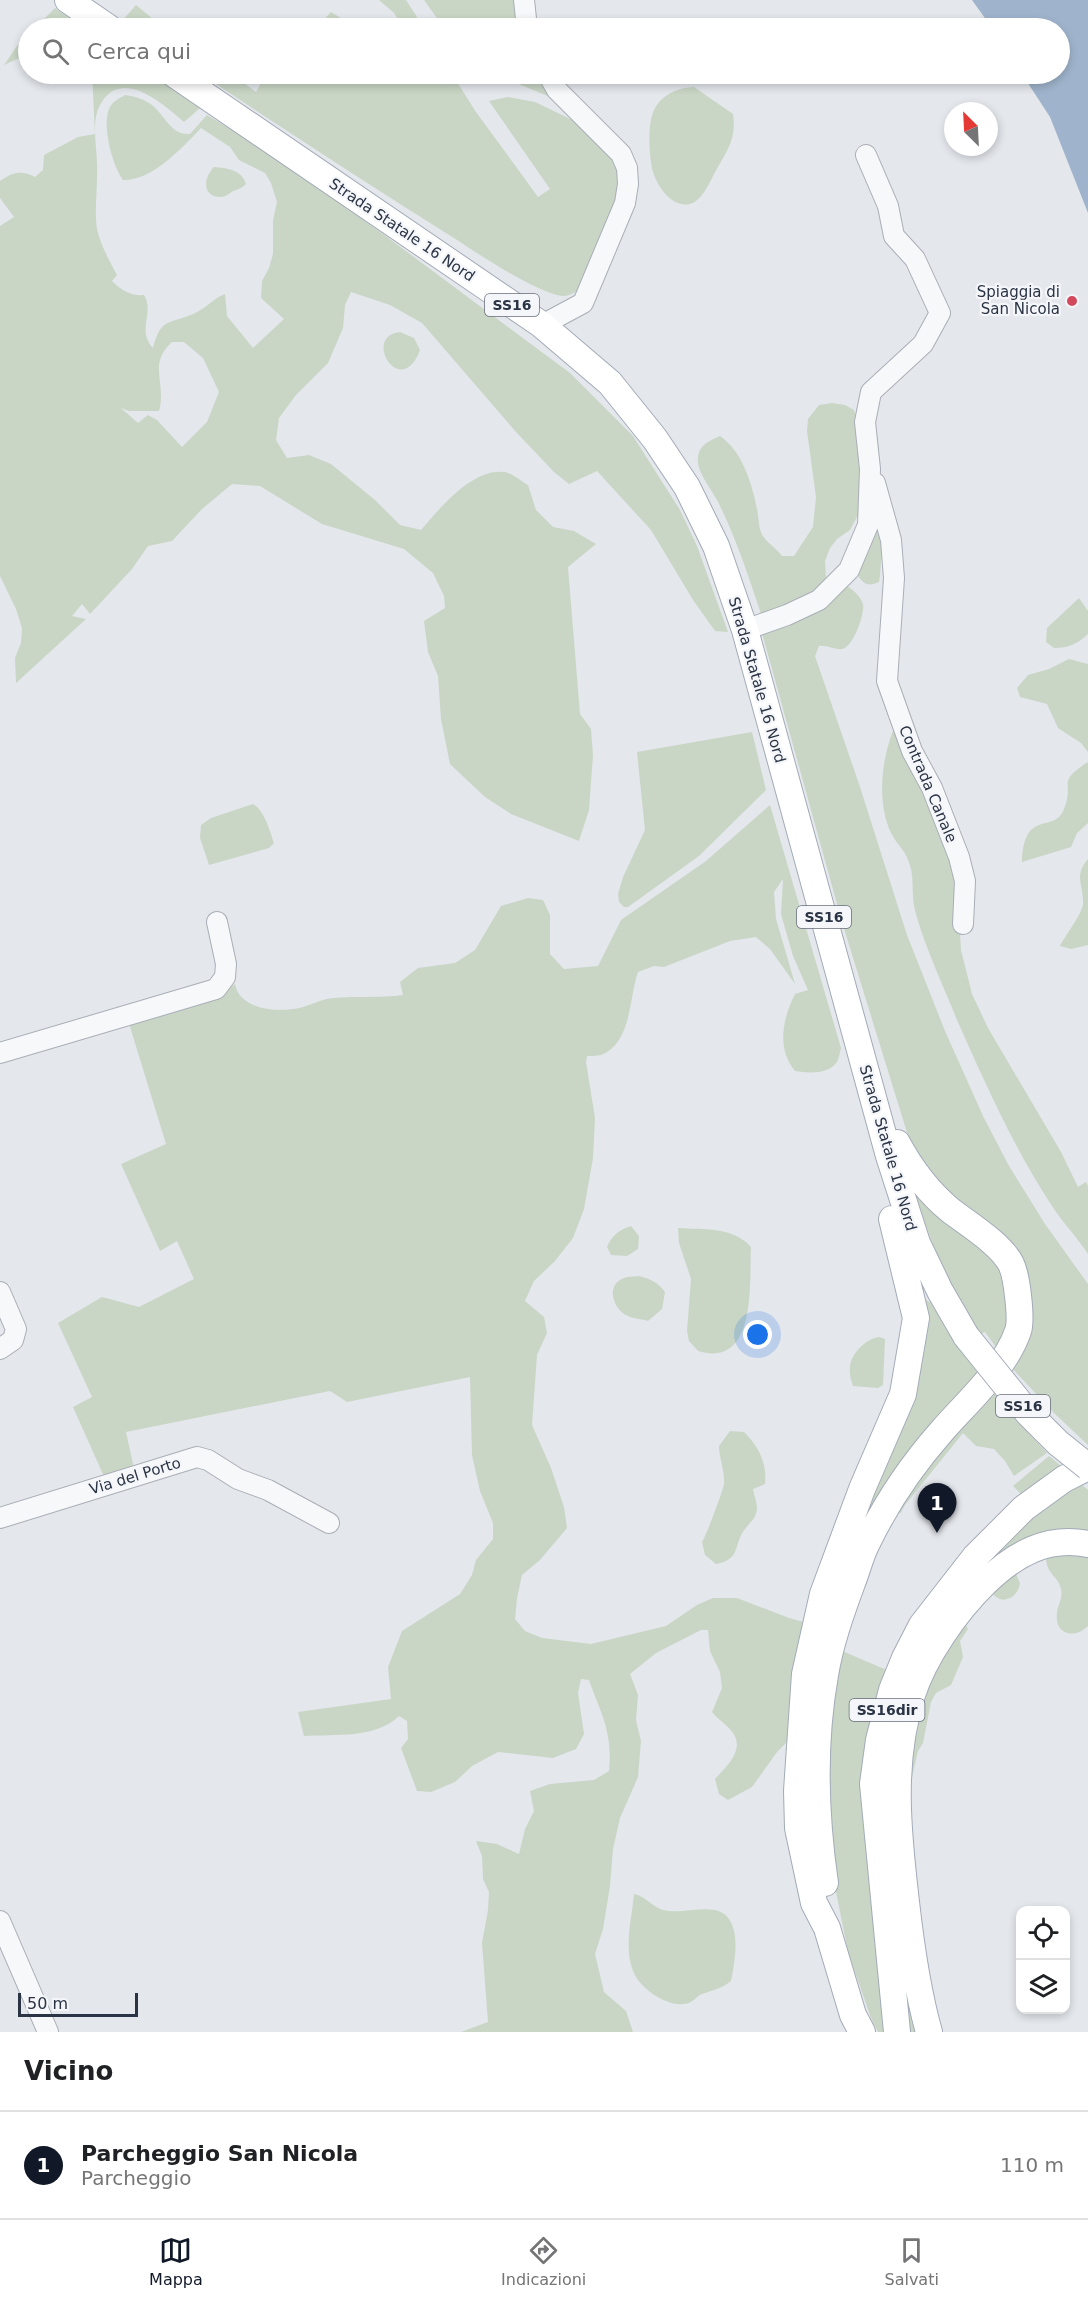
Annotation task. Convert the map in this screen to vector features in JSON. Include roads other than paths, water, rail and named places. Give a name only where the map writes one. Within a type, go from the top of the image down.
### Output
[{"type":"main road","points":[[68,0],[94,18]]},
{"type":"main road","name":"Strada Statale 16 Nord","points":[[189,84],[542,325],[610,383],[648,430],[687,487],[716,546],[745,630],[856,1037],[917,1243],[940,1292],[966,1336],[1028,1413],[1058,1443],[1088,1467]]},
{"type":"main road","points":[[856,1037],[876,1167],[899,1243],[916,1318],[903,1394],[862,1489],[823,1594],[805,1674],[796,1791],[798,1828],[814,1903],[827,1928],[853,2015],[862,2032]]},
{"type":"main road","points":[[827,1928],[819,1824],[817,1753],[825,1674],[841,1613],[866,1545],[899,1486],[941,1432],[972,1400],[1007,1354],[1019,1330],[1020,1309],[1011,1264],[990,1240],[948,1208],[911,1171],[874,1101]]},
{"type":"main road","name":"SS16dir","points":[[897,2032],[873,1784],[879,1740],[892,1690],[904,1658],[922,1625],[975,1557],[1024,1508],[1064,1479],[1088,1467]]},
{"type":"main road","name":"SS16dir","points":[[929,2032],[911,1947],[897,1782],[912,1695],[923,1669],[940,1640],[973,1594],[1002,1566],[1024,1552],[1049,1544],[1088,1544]]},
{"type":"street","points":[[524,0],[526,18]]},
{"type":"street","points":[[542,325],[583,303],[625,203],[628,184],[627,168],[621,154],[554,84]]},
{"type":"street","name":"Contrada Canale","points":[[745,630],[787,615],[819,600],[849,570],[868,525],[870,469],[865,422],[871,392],[923,344],[940,313],[915,259],[894,236],[888,206],[866,155]]},
{"type":"street","name":"Contrada Canale","points":[[870,469],[891,540],[894,578],[888,681],[912,751],[932,788],[959,857],[965,881],[963,924]]},
{"type":"street","points":[[0,1053],[216,989],[225,977],[226,964],[217,922]]},
{"type":"street","points":[[0,1292],[16,1329],[14,1340],[0,1349]]},
{"type":"street","name":"Via del Porto","points":[[0,1518],[196,1457],[208,1460],[238,1479],[268,1490],[329,1523]]},
{"type":"street","points":[[0,1921],[48,2032]]},
{"type":"water","points":[[972,0],[1088,0],[1088,213],[1050,117],[1029,84],[1070,84],[1070,18],[985,18]]},
{"type":"place","name":"Spiaggia di San Nicola","points":[[1072,301]]},
{"type":"place","name":"Parcheggio San Nicola","points":[[937,1533]]}]
